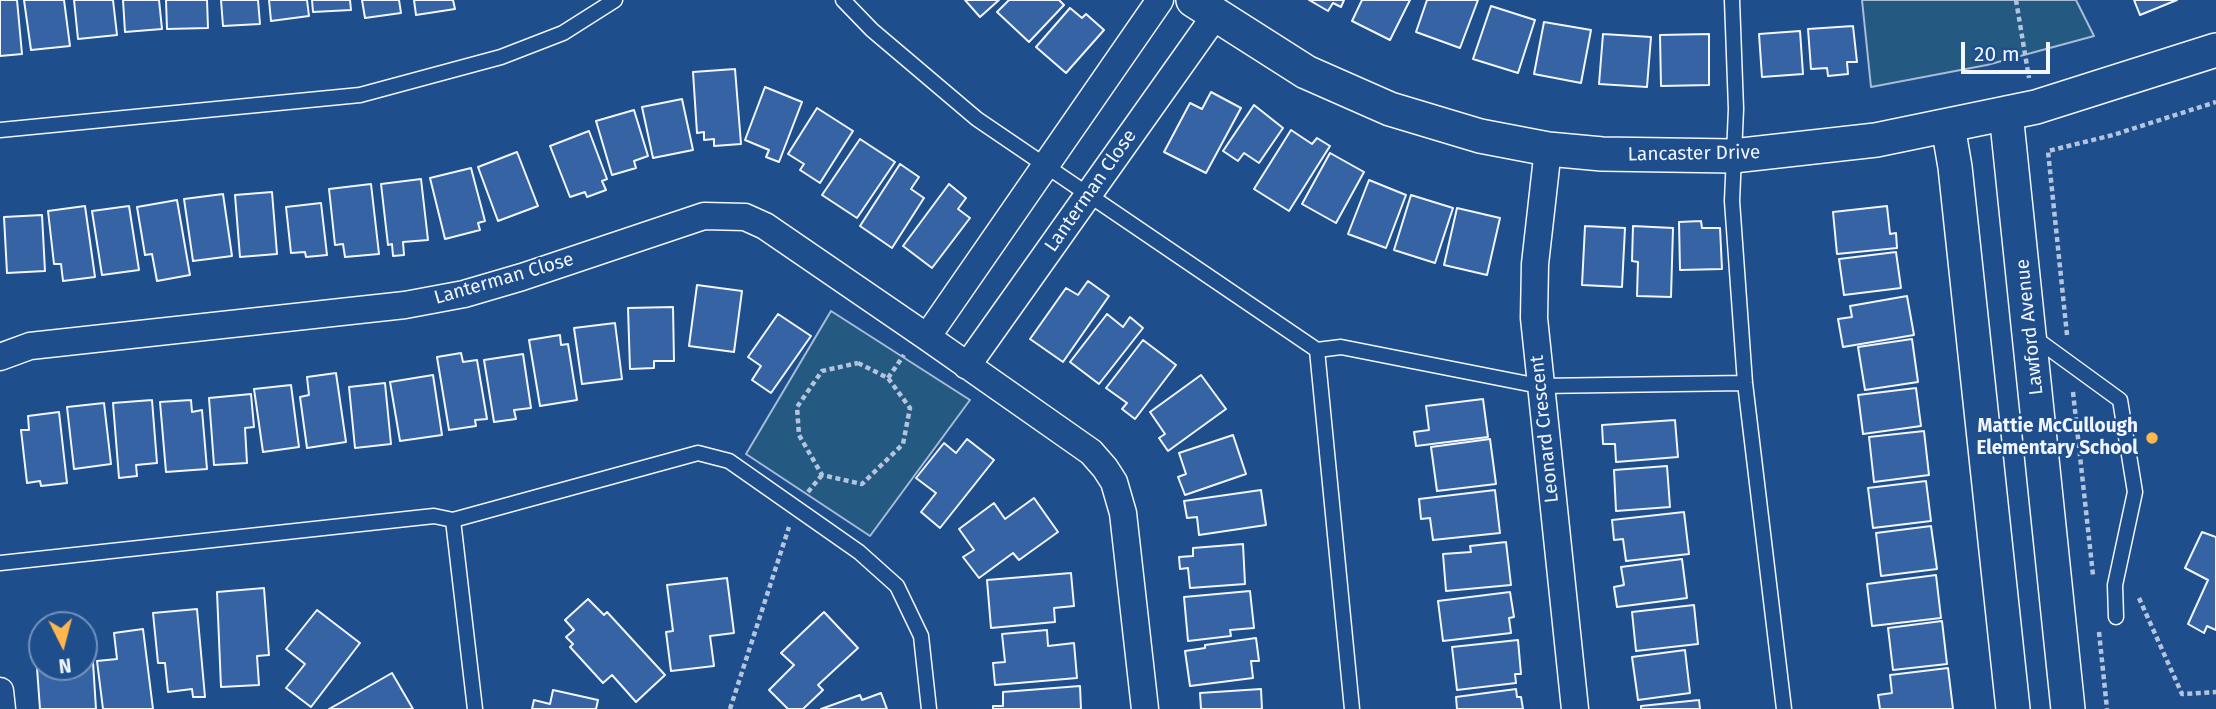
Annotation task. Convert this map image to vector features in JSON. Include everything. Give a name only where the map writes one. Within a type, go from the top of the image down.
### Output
[{"type":"street","points":[[928,337],[1160,0]]},
{"type":"street","name":"Lancaster Drive","points":[[1204,8],[1306,72],[1390,109],[1480,136],[1548,149],[1602,154],[1733,156],[1877,140],[2006,113],[2113,84],[2216,50]]},
{"type":"street","name":"Lanterman Close","points":[[967,366],[1089,194],[1204,8]]},
{"type":"street","name":"Lawford Avenue","points":[[2006,113],[2068,709]]},
{"type":"street","points":[[1948,126],[1955,167],[2013,709]]},
{"type":"street","name":"Leonard Crescent","points":[[1548,149],[1534,290],[1539,386],[1575,709]]},
{"type":"street","name":"Lanterman Close","points":[[0,357],[30,346],[360,311],[464,294],[704,216],[745,217],[765,226],[1091,452],[1114,482],[1127,536],[1145,709]]},
{"type":"street","points":[[0,691],[2,709]]},
{"type":"lane","points":[[0,130],[360,95],[501,57],[563,33],[615,0]]},
{"type":"lane","points":[[843,0],[872,30],[977,119],[1317,350],[1341,347],[1539,386],[1745,383]]},
{"type":"lane","points":[[1732,0],[1735,109],[1732,201],[1745,383],[1784,709]]},
{"type":"lane","points":[[2031,335],[2120,400],[2135,492],[2115,585],[2116,617]]},
{"type":"lane","points":[[1317,350],[1352,709]]},
{"type":"lane","points":[[0,563],[434,516],[453,520],[698,453],[729,461],[859,552],[897,586],[921,636],[929,709]]},
{"type":"lane","points":[[453,520],[475,709]]},
{"type":"path","points":[[2016,0],[2029,78]]},
{"type":"path","points":[[2046,143],[2048,151]]},
{"type":"path","points":[[888,378],[904,355]]},
{"type":"path","points":[[858,363],[888,378],[910,408],[903,444],[862,484],[822,475],[799,435],[797,407],[822,371],[858,363]]},
{"type":"path","points":[[730,709],[795,508],[822,475]]},
{"type":"path","points":[[2137,593],[2182,694],[2216,692]]},
{"type":"shaded area","points":[[1862,0],[2076,0],[2094,36],[1987,65],[1871,87]]},
{"type":"shaded area","points":[[831,311],[970,400],[870,536],[746,454]]},
{"type":"building","points":[[0,0],[17,0],[22,54],[0,56]]},
{"type":"building","points":[[24,0],[64,0],[70,46],[31,50]]},
{"type":"building","points":[[74,0],[113,0],[117,35],[78,39]]},
{"type":"building","points":[[123,0],[159,0],[162,29],[125,32]]},
{"type":"building","points":[[166,0],[207,0],[208,28],[167,29]]},
{"type":"building","points":[[221,0],[258,0],[260,24],[223,26]]},
{"type":"building","points":[[269,0],[307,0],[309,16],[271,21]]},
{"type":"building","points":[[312,0],[350,0],[351,10],[313,12]]},
{"type":"building","points":[[362,0],[399,0],[401,13],[365,18]]},
{"type":"building","points":[[414,0],[453,0],[455,9],[416,15]]},
{"type":"building","points":[[965,0],[999,0],[980,17]]},
{"type":"building","points":[[1009,0],[1059,0],[1064,5],[1029,42],[997,12]]},
{"type":"building","points":[[1309,0],[1344,0],[1341,7],[1333,3],[1328,11]]},
{"type":"building","points":[[1362,0],[1410,0],[1390,40],[1352,21]]},
{"type":"building","points":[[1427,0],[1478,0],[1460,48],[1416,32]]},
{"type":"building","points":[[2134,0],[2177,0],[2140,15]]},
{"type":"building","points":[[1491,6],[1535,20],[1518,73],[1473,59]]},
{"type":"building","points":[[1070,8],[1082,18],[1086,14],[1104,30],[1066,73],[1036,47]]},
{"type":"building","points":[[1544,22],[1591,30],[1581,83],[1534,74]]},
{"type":"building","points":[[1853,26],[1857,62],[1847,62],[1848,74],[1828,76],[1827,68],[1811,69],[1808,29]]},
{"type":"building","points":[[1800,31],[1803,74],[1762,77],[1759,34]]},
{"type":"building","points":[[1603,34],[1651,37],[1647,87],[1599,84]]},
{"type":"building","points":[[1709,34],[1709,85],[1661,86],[1660,35]]},
{"type":"building","points":[[735,69],[741,144],[714,146],[714,139],[704,140],[704,132],[697,133],[693,72]]},
{"type":"building","points":[[765,87],[802,102],[779,162],[766,157],[769,150],[745,140]]},
{"type":"building","points":[[1211,92],[1241,108],[1206,173],[1164,152],[1190,103],[1202,109]]},
{"type":"building","points":[[682,99],[693,150],[653,158],[642,107]]},
{"type":"building","points":[[1254,105],[1283,128],[1259,163],[1244,153],[1238,161],[1223,151]]},
{"type":"building","points":[[817,108],[853,131],[820,183],[800,170],[804,164],[788,154]]},
{"type":"building","points":[[634,110],[648,156],[634,161],[636,168],[612,175],[596,121]]},
{"type":"building","points":[[1291,130],[1312,144],[1317,138],[1330,146],[1289,211],[1254,189]]},
{"type":"building","points":[[589,131],[607,179],[602,181],[606,190],[587,197],[585,192],[570,197],[550,146]]},
{"type":"building","points":[[860,139],[895,162],[857,218],[822,195]]},
{"type":"building","points":[[517,152],[538,206],[498,221],[478,167]]},
{"type":"building","points":[[1330,153],[1364,172],[1336,223],[1302,204]]},
{"type":"building","points":[[900,164],[919,177],[911,189],[924,198],[892,248],[860,226]]},
{"type":"building","points":[[471,168],[485,221],[478,223],[480,230],[445,239],[430,178]]},
{"type":"building","points":[[421,179],[428,240],[403,242],[404,255],[393,256],[392,244],[388,245],[381,184]]},
{"type":"building","points":[[1369,180],[1406,195],[1386,248],[1348,234]]},
{"type":"building","points":[[371,184],[379,254],[345,257],[343,244],[335,245],[329,189]]},
{"type":"building","points":[[949,184],[966,198],[958,209],[970,218],[932,268],[903,246]]},
{"type":"building","points":[[272,192],[277,254],[240,257],[235,195]]},
{"type":"building","points":[[223,194],[232,256],[193,261],[184,199]]},
{"type":"building","points":[[1411,195],[1453,208],[1435,263],[1394,250]]},
{"type":"building","points":[[177,200],[190,275],[157,281],[152,254],[145,255],[137,207]]},
{"type":"building","points":[[321,203],[327,255],[306,257],[305,252],[291,253],[286,207]]},
{"type":"building","points":[[85,206],[95,277],[63,281],[61,264],[54,264],[48,211]]},
{"type":"building","points":[[129,206],[139,270],[102,275],[92,211]]},
{"type":"building","points":[[1887,206],[1890,234],[1896,233],[1897,248],[1837,254],[1833,212]]},
{"type":"building","points":[[1457,208],[1500,218],[1487,275],[1444,265]]},
{"type":"building","points":[[42,215],[45,271],[7,273],[4,217]]},
{"type":"building","points":[[1701,221],[1702,228],[1720,228],[1722,269],[1680,270],[1679,222]]},
{"type":"building","points":[[1585,226],[1625,228],[1622,287],[1582,285]]},
{"type":"building","points":[[1633,226],[1673,228],[1671,297],[1637,296],[1638,262],[1632,261]]},
{"type":"building","points":[[1896,252],[1901,288],[1844,295],[1839,259]]},
{"type":"building","points":[[1088,281],[1109,296],[1063,362],[1030,339],[1066,288],[1078,295]]},
{"type":"building","points":[[697,285],[742,291],[734,352],[689,346]]},
{"type":"building","points":[[1907,296],[1914,335],[1843,347],[1838,319],[1852,317],[1850,306]]},
{"type":"building","points":[[673,307],[674,361],[654,361],[654,368],[630,369],[628,308]]},
{"type":"building","points":[[778,314],[811,336],[771,393],[752,380],[761,366],[748,357]]},
{"type":"building","points":[[1107,314],[1123,327],[1130,317],[1143,328],[1099,384],[1070,362]]},
{"type":"building","points":[[615,323],[622,379],[582,384],[574,328]]},
{"type":"building","points":[[560,335],[561,345],[568,344],[577,400],[540,406],[529,340]]},
{"type":"building","points":[[1912,339],[1918,382],[1865,390],[1858,347]]},
{"type":"building","points":[[1143,340],[1176,365],[1135,419],[1122,409],[1127,403],[1106,388]]},
{"type":"building","points":[[461,353],[463,362],[477,360],[487,419],[475,420],[476,426],[449,430],[437,357]]},
{"type":"building","points":[[523,354],[531,408],[514,410],[516,419],[494,422],[484,360]]},
{"type":"building","points":[[336,373],[346,442],[307,448],[300,397],[309,395],[307,377]]},
{"type":"building","points":[[433,375],[442,435],[400,441],[390,382]]},
{"type":"building","points":[[1201,375],[1226,409],[1168,451],[1159,438],[1165,434],[1150,412]]},
{"type":"building","points":[[385,383],[391,444],[355,448],[349,387]]},
{"type":"building","points":[[291,385],[299,447],[263,452],[254,389]]},
{"type":"building","points":[[1916,388],[1921,426],[1863,434],[1858,395]]},
{"type":"building","points":[[251,394],[254,427],[245,428],[247,463],[214,465],[209,398]]},
{"type":"building","points":[[1483,399],[1488,437],[1416,446],[1414,432],[1429,430],[1426,406]]},
{"type":"building","points":[[152,400],[157,463],[136,465],[137,476],[119,478],[113,403]]},
{"type":"building","points":[[191,400],[192,412],[202,410],[207,469],[166,472],[160,402]]},
{"type":"building","points":[[104,403],[111,464],[74,469],[67,407]]},
{"type":"building","points":[[59,412],[67,483],[41,486],[40,481],[27,483],[21,430],[29,430],[28,416]]},
{"type":"building","points":[[1675,420],[1678,457],[1616,462],[1615,444],[1603,444],[1602,425]]},
{"type":"building","points":[[1924,431],[1929,475],[1874,482],[1869,437]]},
{"type":"building","points":[[1233,435],[1246,474],[1185,495],[1178,477],[1186,474],[1179,453]]},
{"type":"building","points":[[967,439],[994,460],[940,528],[921,512],[936,493],[916,478],[944,443],[956,453]]},
{"type":"building","points":[[1490,439],[1496,484],[1437,491],[1431,447]]},
{"type":"building","points":[[1667,466],[1670,507],[1616,511],[1614,470]]},
{"type":"building","points":[[1926,481],[1931,521],[1873,528],[1868,488]]},
{"type":"building","points":[[1261,490],[1266,525],[1199,535],[1197,517],[1187,518],[1184,501]]},
{"type":"building","points":[[1495,490],[1500,533],[1433,540],[1430,518],[1421,519],[1419,499]]},
{"type":"building","points":[[1034,498],[1058,532],[1019,560],[1013,553],[979,578],[963,557],[974,550],[959,529],[994,503],[1005,519]]},
{"type":"building","points":[[1684,512],[1689,554],[1626,561],[1623,539],[1614,540],[1612,520]]},
{"type":"building","points":[[1931,526],[1937,569],[1881,576],[1876,533]]},
{"type":"building","points":[[2202,532],[2216,537],[2216,630],[2207,626],[2204,633],[2188,624],[2208,580],[2185,568]]},
{"type":"building","points":[[1506,542],[1511,585],[1446,591],[1443,554],[1471,552],[1470,546]]},
{"type":"building","points":[[1243,544],[1245,584],[1190,588],[1188,568],[1180,569],[1179,557],[1193,556],[1193,548]]},
{"type":"building","points":[[1682,559],[1687,598],[1617,607],[1614,587],[1624,585],[1621,567]]},
{"type":"building","points":[[1071,573],[1074,606],[1054,608],[1055,622],[991,628],[987,580]]},
{"type":"building","points":[[1936,575],[1941,618],[1872,626],[1867,584]]},
{"type":"building","points":[[727,578],[734,633],[710,636],[714,666],[671,671],[666,632],[673,631],[667,585]]},
{"type":"building","points":[[264,588],[269,655],[257,656],[259,685],[221,687],[217,592]]},
{"type":"building","points":[[1250,591],[1254,628],[1230,630],[1231,636],[1188,641],[1184,597]]},
{"type":"building","points":[[1510,592],[1514,617],[1509,618],[1511,633],[1443,641],[1438,601]]},
{"type":"building","points":[[588,599],[604,615],[607,612],[665,675],[636,702],[612,675],[603,683],[570,647],[573,644],[566,637],[574,630],[565,620]]},
{"type":"building","points":[[1694,605],[1698,644],[1636,651],[1632,612]]},
{"type":"building","points":[[197,609],[205,697],[193,697],[192,689],[168,692],[165,663],[158,663],[153,613]]},
{"type":"building","points":[[317,610],[360,643],[311,707],[286,688],[305,664],[286,649]]},
{"type":"building","points":[[824,612],[858,648],[818,685],[823,690],[803,709],[788,709],[769,690],[794,665],[781,653]]},
{"type":"building","points":[[1942,621],[1947,664],[1893,670],[1888,628]]},
{"type":"building","points":[[143,629],[153,709],[103,709],[98,661],[117,659],[114,633]]},
{"type":"building","points":[[1047,630],[1048,646],[1074,643],[1077,678],[995,685],[993,663],[1005,662],[1002,634]]},
{"type":"building","points":[[1256,638],[1259,661],[1251,661],[1253,678],[1190,686],[1185,651],[1205,648],[1205,645]]},
{"type":"building","points":[[1518,640],[1521,674],[1515,674],[1516,683],[1457,690],[1452,647]]},
{"type":"building","points":[[1685,650],[1690,693],[1638,700],[1632,657]]},
{"type":"building","points":[[1948,668],[1953,709],[1880,709],[1878,695],[1892,693],[1890,675]]},
{"type":"building","points":[[392,673],[413,709],[329,709]]},
{"type":"building","points":[[38,681],[94,681],[96,709],[40,709]]},
{"type":"building","points":[[1080,686],[1081,709],[993,709],[993,706],[1003,706],[1003,692]]},
{"type":"building","points":[[1261,689],[1262,709],[1201,709],[1200,693]]},
{"type":"building","points":[[1516,689],[1523,709],[1457,709],[1456,697]]},
{"type":"building","points":[[553,690],[598,700],[596,709],[532,709],[534,700],[550,704]]},
{"type":"building","points":[[881,693],[887,709],[821,709],[860,695],[862,700]]},
{"type":"building","points":[[1699,700],[1700,709],[1641,709],[1641,706]]},
{"type":"place","name":"Mattie McCullough Elementary School","points":[[2152,438]]}]
